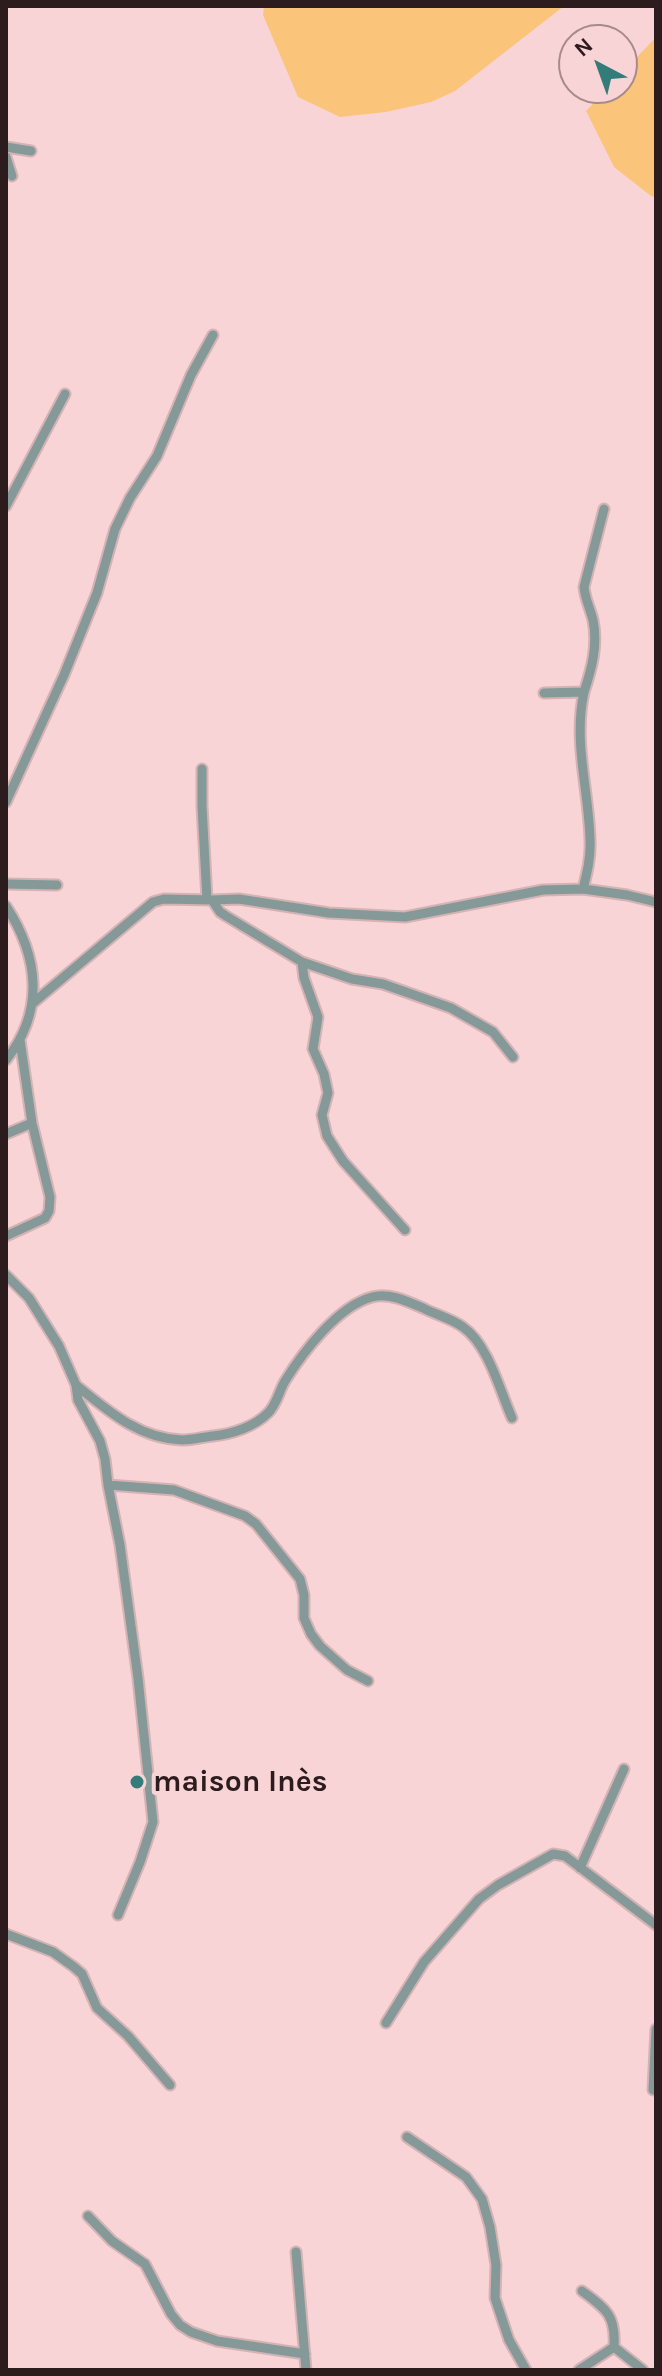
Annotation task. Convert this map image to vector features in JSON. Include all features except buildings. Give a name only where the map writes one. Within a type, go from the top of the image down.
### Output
[{"type":"street","points":[[6,147],[31,151]]},
{"type":"street","points":[[6,157],[12,176]]},
{"type":"street","points":[[6,802],[64,675],[97,593],[115,529],[130,498],[157,456],[179,401],[213,335]]},
{"type":"street","points":[[6,506],[65,394]]},
{"type":"street","points":[[583,889],[589,865],[590,841],[580,723],[595,643],[593,619],[584,587],[604,509]]},
{"type":"street","points":[[544,693],[584,692]]},
{"type":"street","points":[[202,769],[202,820],[210,900],[220,912],[302,962],[352,979],[383,984],[451,1008],[493,1032],[513,1057]]},
{"type":"street","points":[[6,884],[57,885]]},
{"type":"street","points":[[33,1003],[153,902],[164,899],[239,899],[329,913],[405,917],[543,890],[583,889],[656,902]]},
{"type":"street","points":[[6,906],[29,956],[33,976],[29,1021],[6,1060]]},
{"type":"street","points":[[302,962],[304,978],[318,1017],[313,1049],[328,1093],[322,1115],[327,1136],[343,1161],[405,1230]]},
{"type":"street","points":[[6,1236],[45,1218],[50,1197],[32,1123],[20,1040]]},
{"type":"street","points":[[6,1134],[32,1123]]},
{"type":"street","points":[[6,1275],[29,1298],[59,1346],[76,1385],[78,1400],[100,1441],[105,1459],[138,1678],[152,1813],[151,1832],[118,1915]]},
{"type":"street","points":[[76,1385],[115,1417],[158,1436],[182,1440],[221,1435],[251,1426],[266,1415],[275,1405],[283,1384],[294,1368],[344,1311],[373,1297],[392,1297],[462,1326],[474,1336],[512,1418]]},
{"type":"street","points":[[108,1485],[174,1490],[245,1516],[256,1524],[300,1579],[304,1618],[311,1634],[347,1670],[368,1681]]},
{"type":"street","points":[[580,1868],[624,1769]]},
{"type":"street","points":[[386,2023],[424,1962],[479,1899],[553,1854],[565,1856],[656,1925]]},
{"type":"street","points":[[6,1934],[53,1952],[82,1974],[97,2008],[128,2036],[170,2085]]},
{"type":"street","points":[[653,2090],[656,2029]]},
{"type":"street","points":[[407,2137],[466,2177],[482,2199],[496,2265],[495,2298],[509,2340],[526,2370]]},
{"type":"street","points":[[88,2216],[112,2241],[145,2264],[171,2314],[191,2332],[217,2341],[305,2354]]},
{"type":"street","points":[[296,2252],[306,2370]]},
{"type":"street","points":[[582,2291],[604,2308],[610,2318],[615,2328],[614,2347]]},
{"type":"street","points":[[579,2370],[614,2347]]},
{"type":"street","points":[[614,2347],[643,2370]]},
{"type":"shaded area","points":[[264,6],[564,6],[455,91],[431,102],[386,112],[340,117],[298,97],[263,15]]},
{"type":"shaded area","points":[[656,37],[656,197],[614,167],[586,111],[593,104],[638,104],[638,56]]},
{"type":"place","name":"maison Inès","points":[[137,1782]]}]
